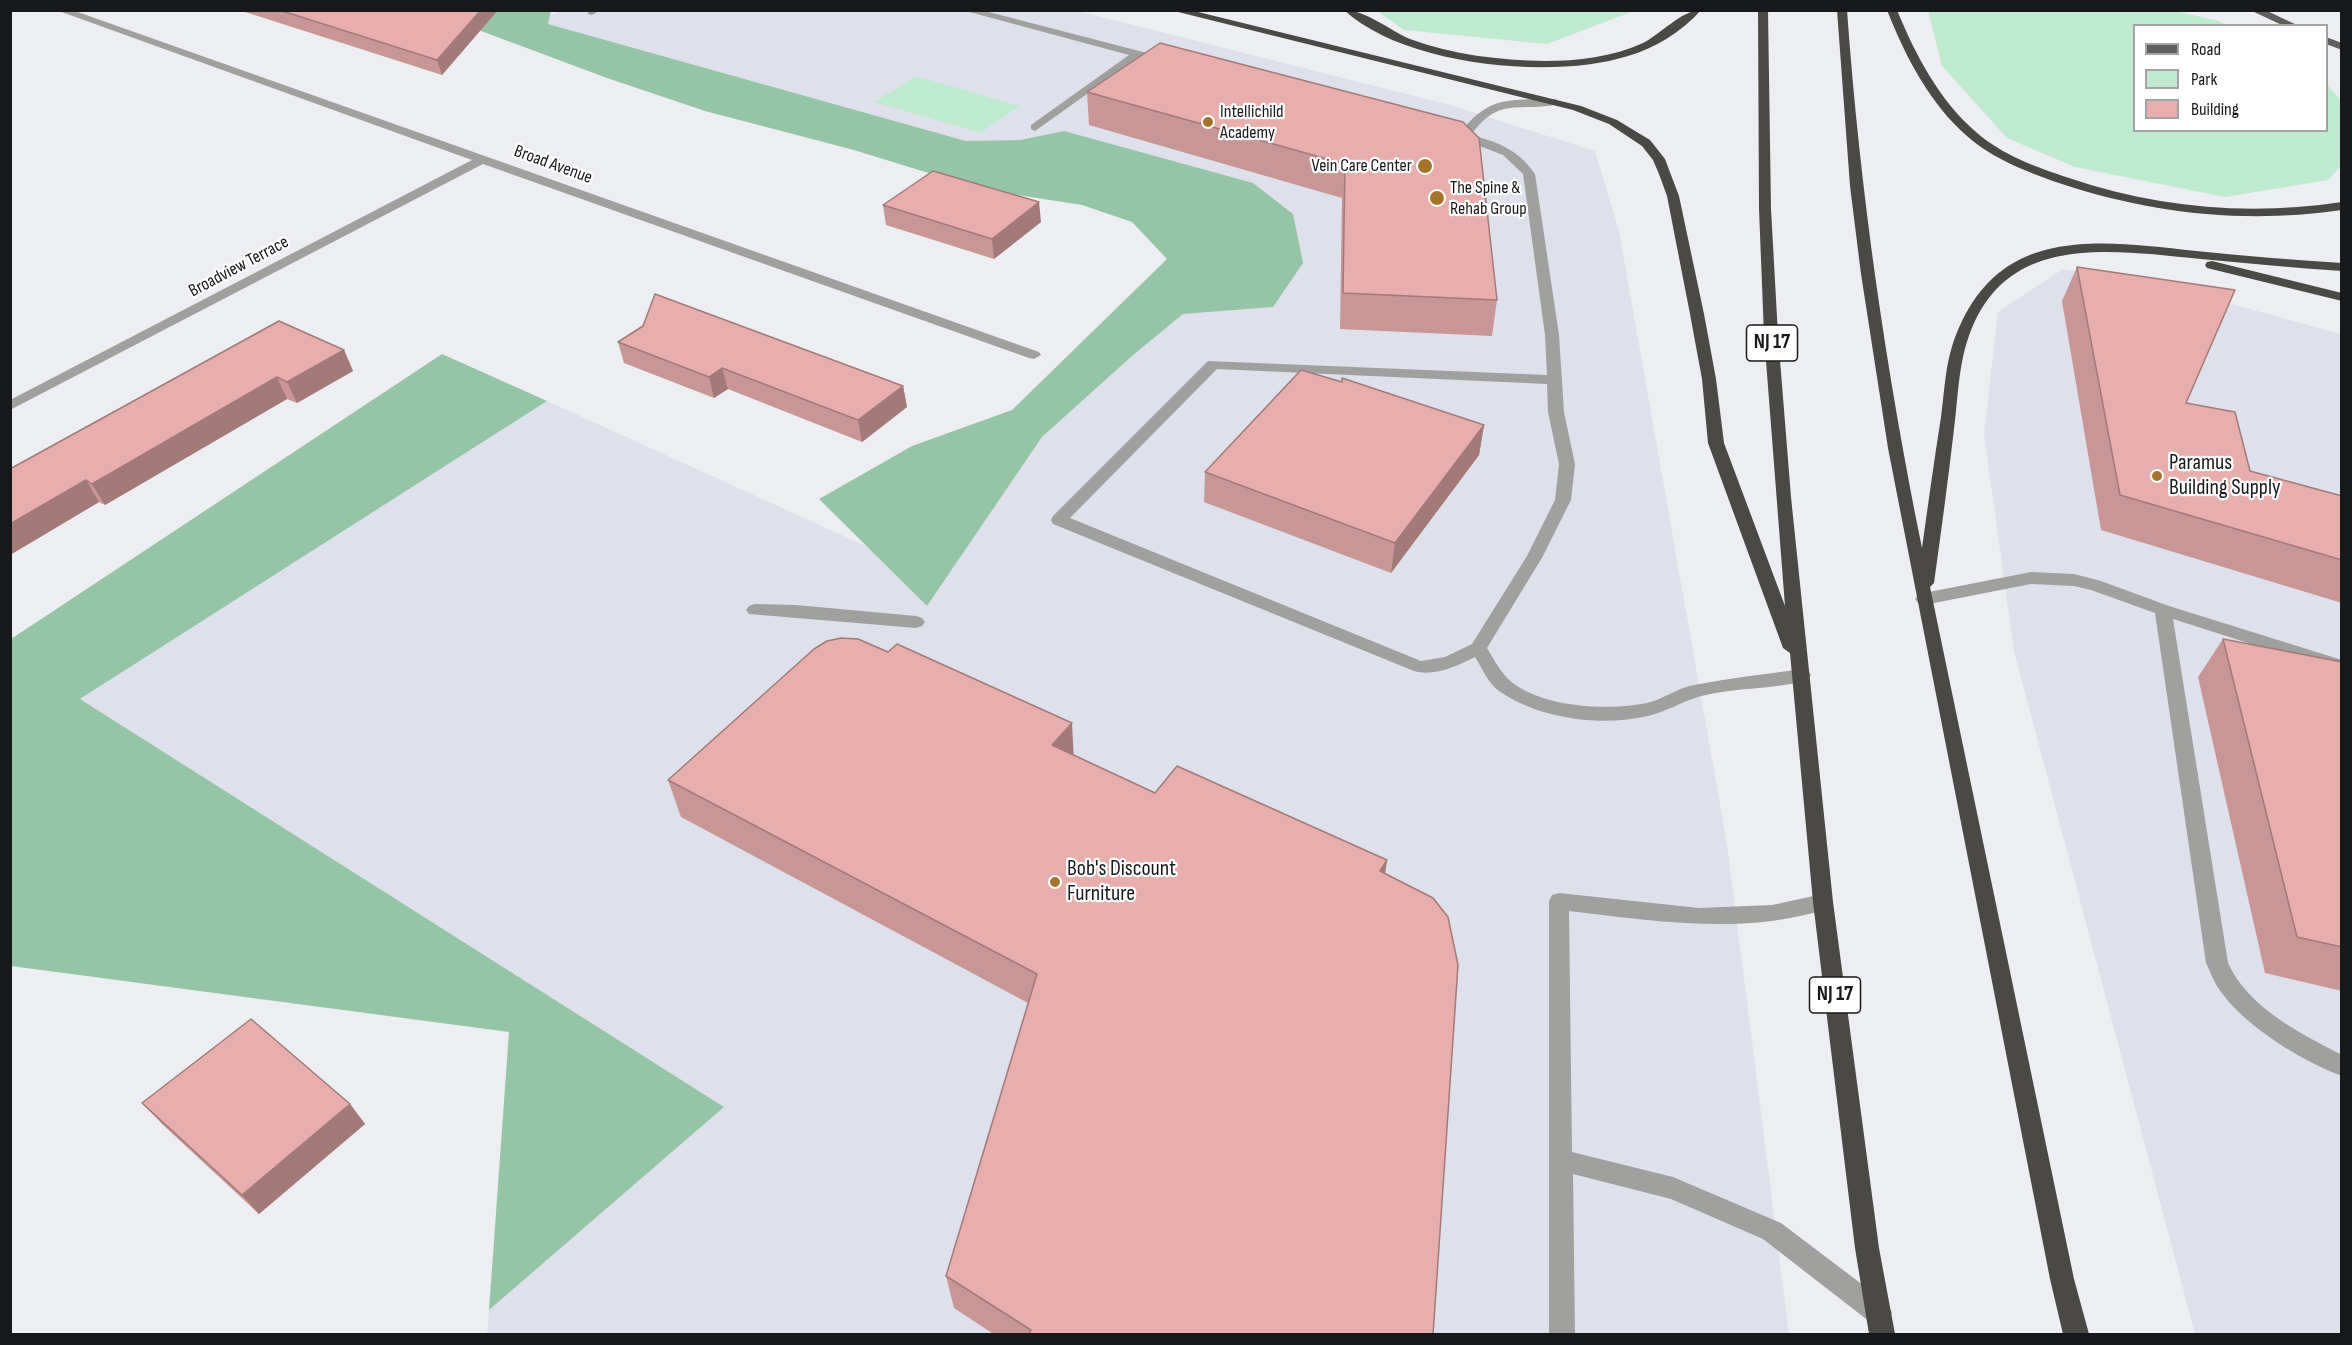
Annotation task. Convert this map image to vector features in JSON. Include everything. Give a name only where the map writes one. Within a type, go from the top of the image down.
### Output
[{"type":"highway","points":[[1175,10],[1597,114],[1630,131],[1646,143],[1659,159],[1672,196],[1709,379],[1716,443],[1802,675]]},
{"type":"highway","points":[[1226,10],[1259,30]]},
{"type":"highway","points":[[1349,10],[1381,31],[1428,48],[1487,59],[1555,63],[1614,57],[1636,49],[1679,26],[1696,10]]},
{"type":"highway","name":"NJ 17","points":[[1763,10],[1762,106],[1771,335],[1783,497],[1824,902],[1867,1248],[1880,1324]]},
{"type":"highway","points":[[1842,10],[1854,160],[1889,419],[2060,1268],[2077,1334]]},
{"type":"highway","points":[[1892,10],[1907,44],[1955,120],[1991,148],[2043,173],[2113,196],[2196,211],[2275,215],[2342,206]]},
{"type":"highway","points":[[1924,599],[1956,358],[1964,331],[1986,292],[2013,268],[2051,252],[2097,246],[2342,267]]},
{"type":"highway","points":[[2152,250],[2342,297]]},
{"type":"main road","points":[[2254,10],[2289,24]]},
{"type":"street","name":"Broad Avenue","points":[[61,10],[1034,355]]},
{"type":"street","points":[[967,10],[1182,65]]},
{"type":"street","points":[[1035,127],[1137,54]]},
{"type":"street","points":[[1463,137],[1482,114],[1516,104],[1554,102]]},
{"type":"street","points":[[1441,131],[1508,152],[1524,163],[1529,174],[1552,335],[1556,412],[1567,464],[1563,500],[1535,556],[1478,648],[1449,663],[1420,667],[1059,520],[1213,364],[1553,380]]},
{"type":"street","name":"Broadview Terrace","points":[[10,406],[483,159]]},
{"type":"street","points":[[1924,599],[2031,578],[2053,578],[2095,585],[2163,610],[2342,667]]},
{"type":"street","points":[[755,610],[796,611],[916,622]]},
{"type":"street","points":[[2163,610],[2217,963],[2227,984],[2256,1013],[2305,1047],[2342,1066]]},
{"type":"street","points":[[1478,648],[1503,684],[1540,702],[1594,714],[1635,711],[1679,699],[1692,692],[1802,675]]},
{"type":"street","points":[[1562,1335],[1559,901],[1700,917],[1772,913],[1824,902]]},
{"type":"street","points":[[1561,1160],[1673,1188],[1773,1231],[1880,1324]]},
{"type":"shaded area","points":[[560,11],[1078,11],[1450,105],[1595,151],[1619,231],[1727,844],[1789,1334],[487,1334],[489,1310],[724,1107],[80,699],[547,401],[872,549],[927,606],[1042,437],[1132,356],[1183,314],[1273,307],[1064,131],[1020,140],[966,141],[547,24],[546,17]]},
{"type":"shaded area","points":[[2063,269],[2184,291],[2341,334],[2341,1334],[2195,1334],[2014,651],[1984,434],[1998,312]]},
{"type":"green space","points":[[2171,10],[2219,21],[2224,24],[2133,24],[2133,132],[2328,132],[2328,86],[2342,101],[2341,166],[2328,180],[2225,197],[2075,167],[2007,138],[1942,66],[1928,11]]},
{"type":"green space","points":[[435,11],[551,11],[548,24],[966,141],[1020,140],[1064,131],[1253,183],[1293,214],[1303,263],[1273,307],[1183,314],[1132,356],[1042,437],[927,606],[819,499],[912,446],[1012,410],[1167,259],[1132,222],[1082,205],[980,189],[854,150],[705,111],[607,78],[465,25]]},
{"type":"green space","points":[[1377,11],[1634,11],[1547,44],[1404,30]]},
{"type":"green space","points":[[916,76],[1020,106],[980,133],[874,102]]},
{"type":"green space","points":[[442,354],[547,401],[80,699],[724,1107],[489,1310],[509,1032],[11,966],[11,639]]},
{"type":"building","points":[[279,10],[481,10],[437,60]]},
{"type":"building","points":[[1160,43],[1463,122],[1479,138],[1497,300],[1343,293],[1345,164],[1087,92]]},
{"type":"building","points":[[933,171],[1039,202],[992,239],[883,205]]},
{"type":"building","points":[[2077,267],[2235,290],[2186,403],[2235,412],[2250,471],[2342,496],[2342,560],[2120,495]]},
{"type":"building","points":[[655,294],[903,386],[858,420],[722,368],[709,377],[618,342],[643,326]]},
{"type":"building","points":[[279,321],[344,350],[287,382],[277,377],[92,484],[86,480],[10,524],[10,469]]},
{"type":"building","points":[[1301,370],[1342,382],[1342,378],[1484,425],[1395,543],[1205,472]]},
{"type":"building","points":[[841,638],[858,639],[888,652],[897,644],[1072,723],[1052,745],[1155,793],[1177,766],[1387,860],[1380,871],[1433,898],[1448,917],[1458,965],[1433,1335],[1028,1335],[1031,1330],[946,1276],[1037,974],[668,780],[814,649],[827,641]]},
{"type":"building","points":[[2223,639],[2342,662],[2342,947],[2297,937]]},
{"type":"building","points":[[251,1019],[350,1104],[242,1195],[142,1103]]},
{"type":"place","name":"Intellichild Academy","points":[[1208,122]]},
{"type":"place","name":"Vein Care Center","points":[[1425,166]]},
{"type":"place","name":"The Spine & Rehab Group","points":[[1437,198]]},
{"type":"place","name":"Paramus Building Supply","points":[[2157,476]]},
{"type":"place","name":"Bob's Discount Furniture","points":[[1055,882]]}]
